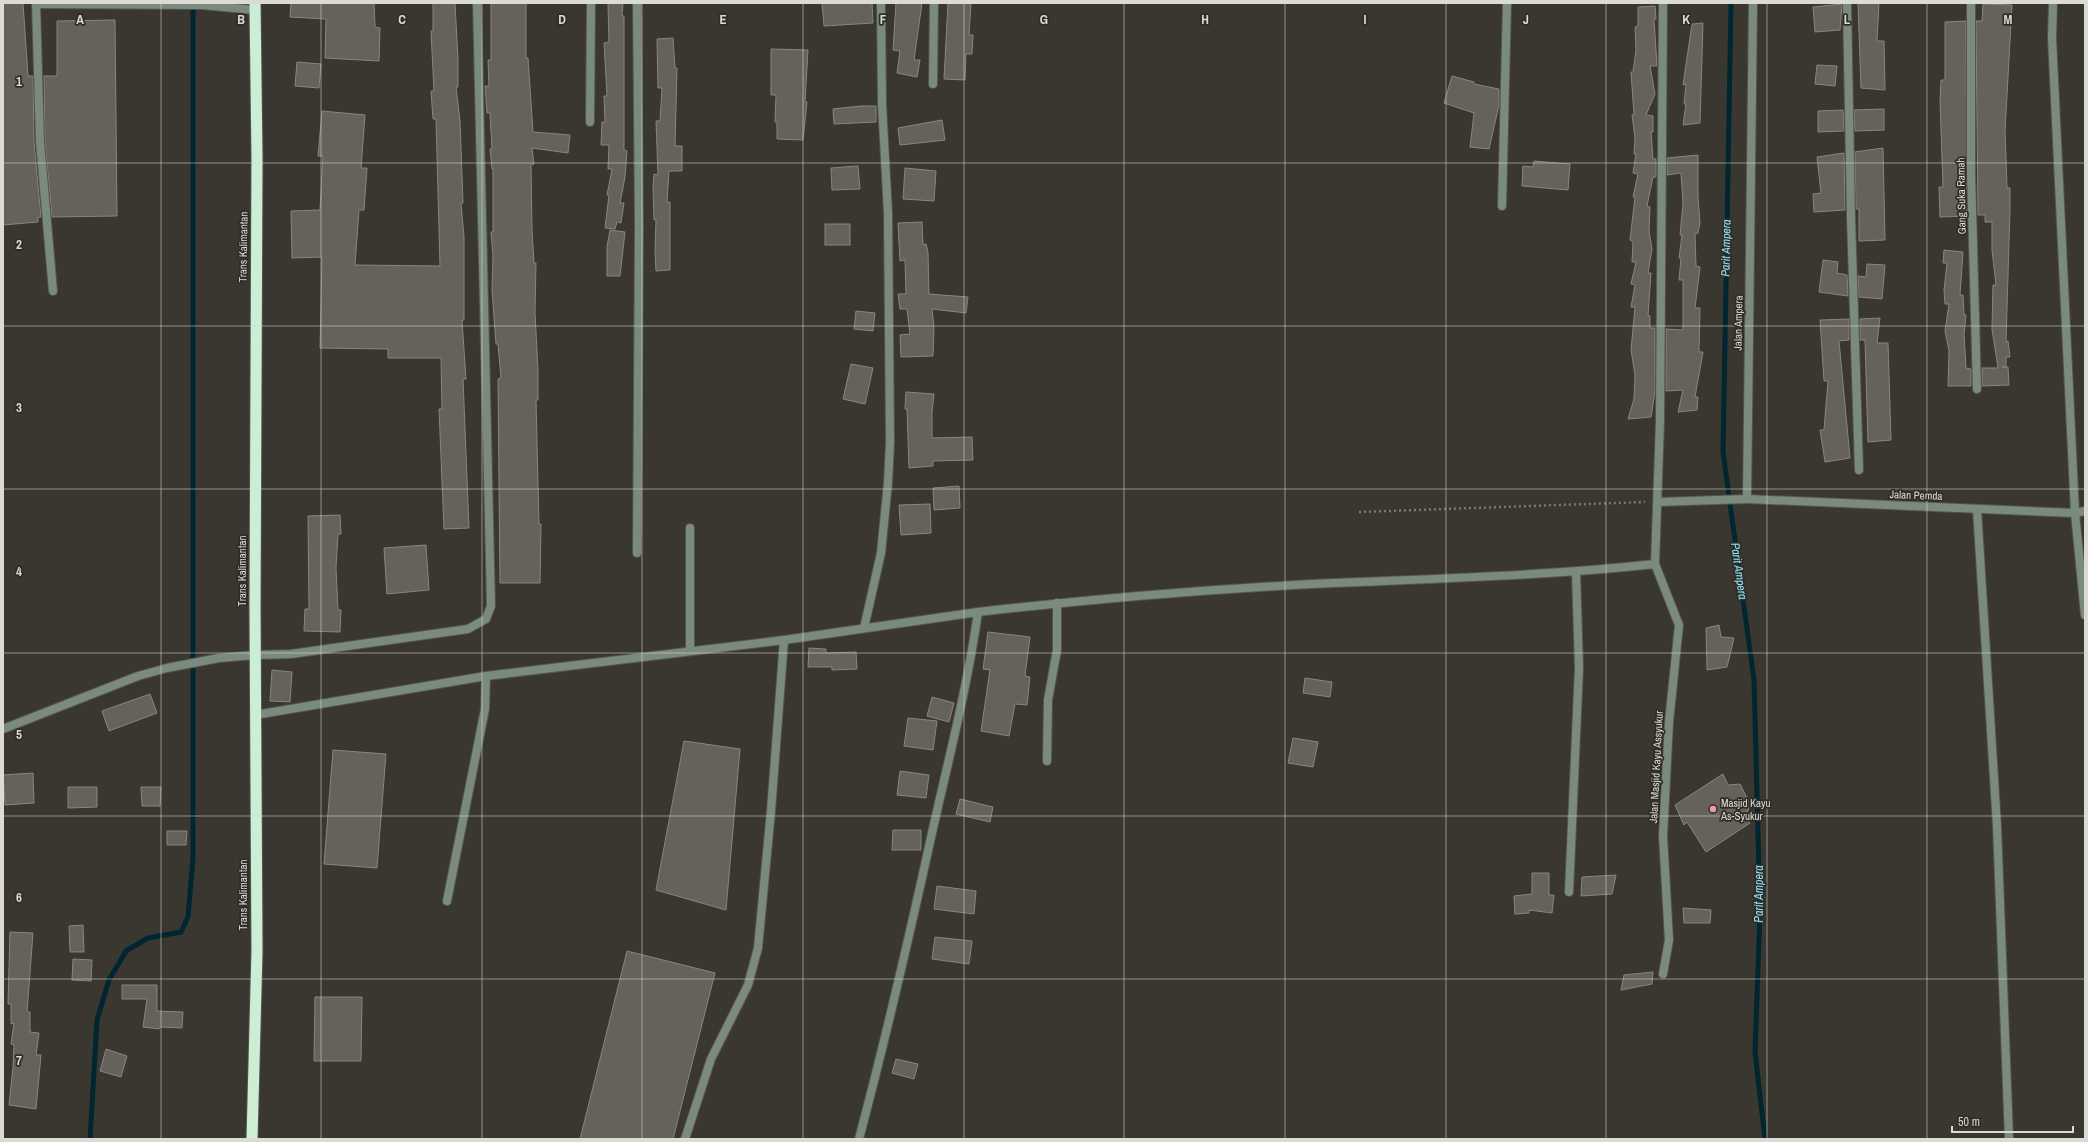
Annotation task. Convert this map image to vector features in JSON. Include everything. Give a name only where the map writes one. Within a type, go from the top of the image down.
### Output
[{"type":"highway","name":"Trans Kalimantan","points":[[252,1139],[257,951],[255,655],[257,166],[255,7]]},
{"type":"street","points":[[54,291],[40,142],[36,3],[255,7]]},
{"type":"street","points":[[3,729],[138,676],[201,661],[255,655],[291,654],[468,629],[486,619],[491,606],[477,3]]},
{"type":"street","points":[[590,122],[591,3]]},
{"type":"street","points":[[637,3],[639,219],[637,553]]},
{"type":"street","points":[[864,628],[881,553],[888,483],[890,442],[888,213],[882,104],[881,3]]},
{"type":"street","points":[[933,84],[934,3]]},
{"type":"street","points":[[1502,206],[1507,3]]},
{"type":"street","points":[[256,715],[486,676],[690,650],[784,640],[978,612],[1057,603],[1292,586],[1576,572],[1655,564],[1660,413],[1663,3]]},
{"type":"street","name":"Jalan Ampera","points":[[1747,497],[1753,3]]},
{"type":"street","points":[[1847,3],[1851,218],[1860,470]]},
{"type":"street","name":"Gang Suka Ramah","points":[[1972,3],[1971,172],[1977,389]]},
{"type":"street","points":[[2053,3],[2052,38],[2075,514],[2085,615]]},
{"type":"street","name":"Jalan Pemda","points":[[1658,502],[1714,501],[1747,497],[2075,514],[2085,511]]},
{"type":"street","points":[[1977,509],[1997,826],[2009,1139]]},
{"type":"street","points":[[690,528],[690,650]]},
{"type":"street","name":"Jalan Masjid Kayu Assyukur","points":[[1655,564],[1678,625],[1669,722],[1663,836],[1669,940],[1664,974]]},
{"type":"street","points":[[1569,892],[1579,675],[1576,572]]},
{"type":"street","points":[[1047,761],[1048,700],[1057,650],[1057,603]]},
{"type":"street","points":[[859,1139],[891,1019],[956,735],[967,683],[978,612]]},
{"type":"street","points":[[685,1139],[711,1059],[748,985],[758,948],[771,811],[784,640]]},
{"type":"street","points":[[447,901],[485,709],[486,676]]},
{"type":"path","points":[[1359,512],[1658,502]]},
{"type":"building","points":[[3,3],[23,3],[28,76],[33,76],[34,142],[41,217],[38,217],[38,222],[3,225]]},
{"type":"building","points":[[291,3],[374,3],[375,27],[380,28],[379,61],[325,58],[326,19],[290,17]]},
{"type":"building","points":[[433,3],[455,3],[458,59],[458,87],[456,87],[460,121],[463,203],[461,203],[464,237],[464,320],[462,320],[466,379],[463,379],[469,528],[444,529],[439,409],[442,409],[441,358],[388,358],[388,349],[320,348],[322,257],[292,258],[291,211],[320,210],[323,156],[318,156],[322,111],[365,115],[361,168],[367,168],[364,210],[359,210],[355,265],[440,266],[436,119],[433,119],[431,91],[434,91],[431,31],[433,31]]},
{"type":"building","points":[[491,3],[526,3],[526,58],[528,58],[533,132],[570,135],[568,153],[532,148],[534,164],[531,165],[532,230],[534,263],[536,263],[535,313],[538,370],[538,400],[536,400],[539,524],[541,524],[540,583],[500,583],[498,379],[501,378],[498,344],[496,344],[492,290],[493,256],[491,232],[493,232],[493,169],[490,149],[492,149],[490,113],[487,113],[485,86],[489,86],[488,60],[491,60]]},
{"type":"building","points":[[608,3],[623,3],[622,16],[624,16],[624,150],[627,151],[625,177],[620,203],[624,203],[621,223],[617,222],[615,229],[605,228],[609,195],[607,195],[612,169],[608,169],[609,145],[601,145],[602,122],[605,122],[604,96],[607,96],[604,43],[609,42]]},
{"type":"building","points":[[822,3],[872,3],[873,23],[824,26]]},
{"type":"building","points":[[896,3],[922,3],[914,60],[920,60],[917,77],[897,73],[900,51],[893,50]]},
{"type":"building","points":[[948,3],[971,3],[969,35],[973,35],[972,54],[966,54],[965,80],[944,79]]},
{"type":"building","points":[[1858,3],[1879,3],[1877,41],[1884,41],[1885,90],[1861,88]]},
{"type":"building","points":[[1842,4],[1840,30],[1815,32],[1813,7]]},
{"type":"building","points":[[1983,4],[2012,5],[2005,131],[2007,188],[2010,188],[2006,342],[2008,341],[2010,357],[2006,357],[2009,385],[1982,386],[1982,368],[1998,368],[1992,329],[1993,285],[1996,285],[1992,250],[1992,222],[1985,222],[1985,215],[1978,215],[1976,21],[1982,21]]},
{"type":"building","points":[[1655,6],[1656,19],[1654,19],[1657,66],[1650,66],[1655,94],[1646,115],[1653,116],[1653,132],[1651,132],[1653,159],[1656,159],[1656,177],[1653,177],[1647,206],[1650,207],[1649,231],[1652,249],[1648,273],[1651,273],[1648,315],[1650,316],[1650,328],[1655,328],[1655,391],[1651,417],[1628,419],[1634,399],[1635,375],[1631,350],[1635,307],[1631,307],[1635,285],[1631,284],[1636,262],[1632,262],[1633,242],[1630,240],[1635,197],[1633,197],[1638,174],[1633,173],[1636,154],[1634,154],[1635,138],[1632,115],[1634,115],[1631,72],[1633,72],[1636,50],[1635,27],[1638,26],[1638,7]]},
{"type":"building","points":[[115,20],[117,216],[52,217],[45,142],[44,76],[57,76],[57,21]]},
{"type":"building","points":[[1966,21],[1967,216],[1940,217],[1939,187],[1943,187],[1940,101],[1941,80],[1945,80],[1945,22]]},
{"type":"building","points":[[1703,23],[1700,123],[1683,125],[1686,104],[1684,104],[1686,84],[1683,85],[1692,24]]},
{"type":"building","points":[[673,38],[675,68],[677,68],[675,146],[682,146],[682,171],[669,171],[667,202],[670,202],[670,270],[656,271],[656,219],[654,220],[653,188],[654,174],[658,175],[656,121],[660,121],[662,88],[658,88],[657,39]]},
{"type":"building","points":[[771,49],[808,50],[805,102],[807,102],[803,140],[777,139],[777,122],[775,122],[776,95],[771,95]]},
{"type":"building","points":[[297,62],[321,64],[319,88],[295,86]]},
{"type":"building","points":[[1817,65],[1837,66],[1835,86],[1815,84]]},
{"type":"building","points":[[1452,76],[1474,82],[1474,84],[1499,89],[1499,105],[1489,149],[1470,147],[1474,113],[1444,103]]},
{"type":"building","points":[[876,106],[876,122],[834,124],[833,109]]},
{"type":"building","points":[[1884,109],[1884,130],[1855,131],[1854,110]]},
{"type":"building","points":[[1843,110],[1844,131],[1818,132],[1818,111]]},
{"type":"building","points":[[942,120],[945,140],[900,145],[898,128]]},
{"type":"building","points":[[1883,148],[1885,240],[1859,241],[1859,209],[1856,209],[1855,152]]},
{"type":"building","points":[[1844,153],[1845,210],[1814,212],[1813,194],[1821,193],[1817,157]]},
{"type":"building","points":[[1698,155],[1698,197],[1700,223],[1698,233],[1695,234],[1696,266],[1700,267],[1695,308],[1700,308],[1699,352],[1703,352],[1695,397],[1698,397],[1697,410],[1678,412],[1683,390],[1666,391],[1666,329],[1683,330],[1683,280],[1679,280],[1681,258],[1679,258],[1682,235],[1680,235],[1683,203],[1681,173],[1667,175],[1667,158]]},
{"type":"building","points":[[1534,161],[1570,164],[1568,190],[1522,186],[1523,166],[1533,167]]},
{"type":"building","points":[[858,166],[860,189],[832,190],[831,168]]},
{"type":"building","points":[[905,168],[936,171],[934,201],[903,199]]},
{"type":"building","points":[[922,222],[923,245],[926,244],[928,252],[929,294],[968,297],[966,313],[932,309],[934,327],[933,356],[901,357],[900,335],[910,334],[907,309],[900,309],[898,294],[906,294],[905,260],[900,261],[898,223]]},
{"type":"building","points":[[825,224],[850,224],[850,245],[825,245]]},
{"type":"building","points":[[610,230],[625,232],[620,276],[607,276],[607,247]]},
{"type":"building","points":[[1944,250],[1963,252],[1960,295],[1963,295],[1964,315],[1966,315],[1964,334],[1966,368],[1971,369],[1971,386],[1948,386],[1949,351],[1945,331],[1949,304],[1945,304],[1944,290],[1947,263],[1943,263]]},
{"type":"building","points":[[1823,260],[1838,262],[1837,273],[1847,275],[1848,296],[1819,292]]},
{"type":"building","points":[[1867,264],[1885,265],[1882,299],[1859,297],[1858,276],[1866,277]]},
{"type":"building","points":[[856,311],[875,313],[873,331],[854,329]]},
{"type":"building","points":[[1880,318],[1877,343],[1888,343],[1891,440],[1868,442],[1865,340],[1860,340],[1860,319]]},
{"type":"building","points":[[1849,319],[1849,340],[1839,341],[1850,458],[1825,462],[1820,430],[1824,430],[1828,381],[1824,381],[1820,320]]},
{"type":"building","points":[[851,364],[873,368],[865,404],[843,399]]},
{"type":"building","points":[[906,392],[934,394],[932,438],[972,437],[973,460],[933,461],[933,466],[909,468],[907,409],[905,409]]},
{"type":"building","points":[[959,486],[960,508],[934,510],[933,488]]},
{"type":"building","points":[[930,504],[931,533],[901,535],[899,505]]},
{"type":"building","points":[[340,515],[341,534],[338,534],[336,568],[338,610],[341,610],[340,632],[304,631],[305,609],[309,609],[308,516]]},
{"type":"building","points":[[426,545],[429,590],[387,594],[384,548]]},
{"type":"building","points":[[1719,625],[1721,637],[1734,638],[1727,667],[1707,670],[1706,628]]},
{"type":"building","points":[[988,632],[1030,637],[1025,676],[1030,677],[1027,705],[1015,704],[1009,736],[981,731],[990,670],[983,669]]},
{"type":"building","points":[[809,648],[826,649],[826,653],[856,652],[857,669],[832,670],[832,667],[808,667]]},
{"type":"building","points":[[272,670],[292,672],[290,702],[270,701]]},
{"type":"building","points":[[1305,678],[1332,682],[1330,697],[1303,693]]},
{"type":"building","points":[[150,694],[157,713],[109,731],[102,711]]},
{"type":"building","points":[[932,697],[954,703],[949,722],[927,716]]},
{"type":"building","points":[[908,718],[937,721],[933,750],[904,746]]},
{"type":"building","points":[[1293,738],[1318,742],[1313,767],[1288,763]]},
{"type":"building","points":[[684,741],[740,749],[726,910],[656,890]]},
{"type":"building","points":[[333,750],[386,754],[377,868],[324,864]]},
{"type":"building","points":[[900,771],[929,775],[926,798],[897,795]]},
{"type":"building","points":[[33,773],[34,803],[5,805],[3,775]]},
{"type":"building","name":"Masjid Kayu As-Syukur","points":[[1723,774],[1728,785],[1740,784],[1750,804],[1746,817],[1750,823],[1706,852],[1687,822],[1684,825],[1675,805]]},
{"type":"building","points":[[68,787],[97,787],[97,807],[68,808]]},
{"type":"building","points":[[141,787],[161,787],[160,806],[142,806]]},
{"type":"building","points":[[960,799],[993,807],[990,822],[956,814]]},
{"type":"building","points":[[893,830],[921,830],[921,850],[892,850]]},
{"type":"building","points":[[167,831],[187,831],[186,845],[167,845]]},
{"type":"building","points":[[1532,873],[1549,873],[1549,895],[1554,895],[1552,913],[1529,910],[1529,913],[1515,914],[1514,896],[1532,894]]},
{"type":"building","points":[[1616,875],[1612,894],[1581,896],[1582,877]]},
{"type":"building","points":[[937,886],[976,891],[974,914],[934,909]]},
{"type":"building","points":[[1683,908],[1711,910],[1710,923],[1684,923]]},
{"type":"building","points":[[83,925],[84,952],[70,952],[69,926]]},
{"type":"building","points":[[10,932],[33,933],[27,1012],[30,1012],[30,1032],[39,1033],[36,1055],[41,1055],[36,1109],[9,1105],[14,1045],[11,1044],[14,1023],[11,1024],[11,1004],[8,1004]]},
{"type":"building","points":[[935,937],[972,941],[969,964],[932,959]]},
{"type":"building","points":[[627,951],[715,973],[673,1139],[580,1139]]},
{"type":"building","points":[[73,959],[92,960],[91,981],[72,980]]},
{"type":"building","points":[[1653,972],[1652,984],[1621,990],[1624,975]]},
{"type":"building","points":[[122,985],[157,985],[157,1011],[183,1012],[182,1028],[160,1027],[159,1029],[143,1027],[147,999],[122,999]]},
{"type":"building","points":[[315,997],[362,997],[361,1061],[314,1061]]},
{"type":"building","points":[[106,1049],[127,1056],[121,1077],[100,1071]]},
{"type":"building","points":[[896,1059],[918,1064],[914,1079],[892,1073]]},
{"type":"waterway","points":[[90,1139],[97,1020],[109,980],[126,951],[148,938],[181,932],[188,917],[193,858],[193,3]]},
{"type":"waterway","name":"Parit Ampera","points":[[1731,3],[1723,452],[1754,680],[1760,911],[1755,1052],[1765,1139]]},
{"type":"place","name":"Masjid Kayu As-Syukur","points":[[1713,809]]}]
